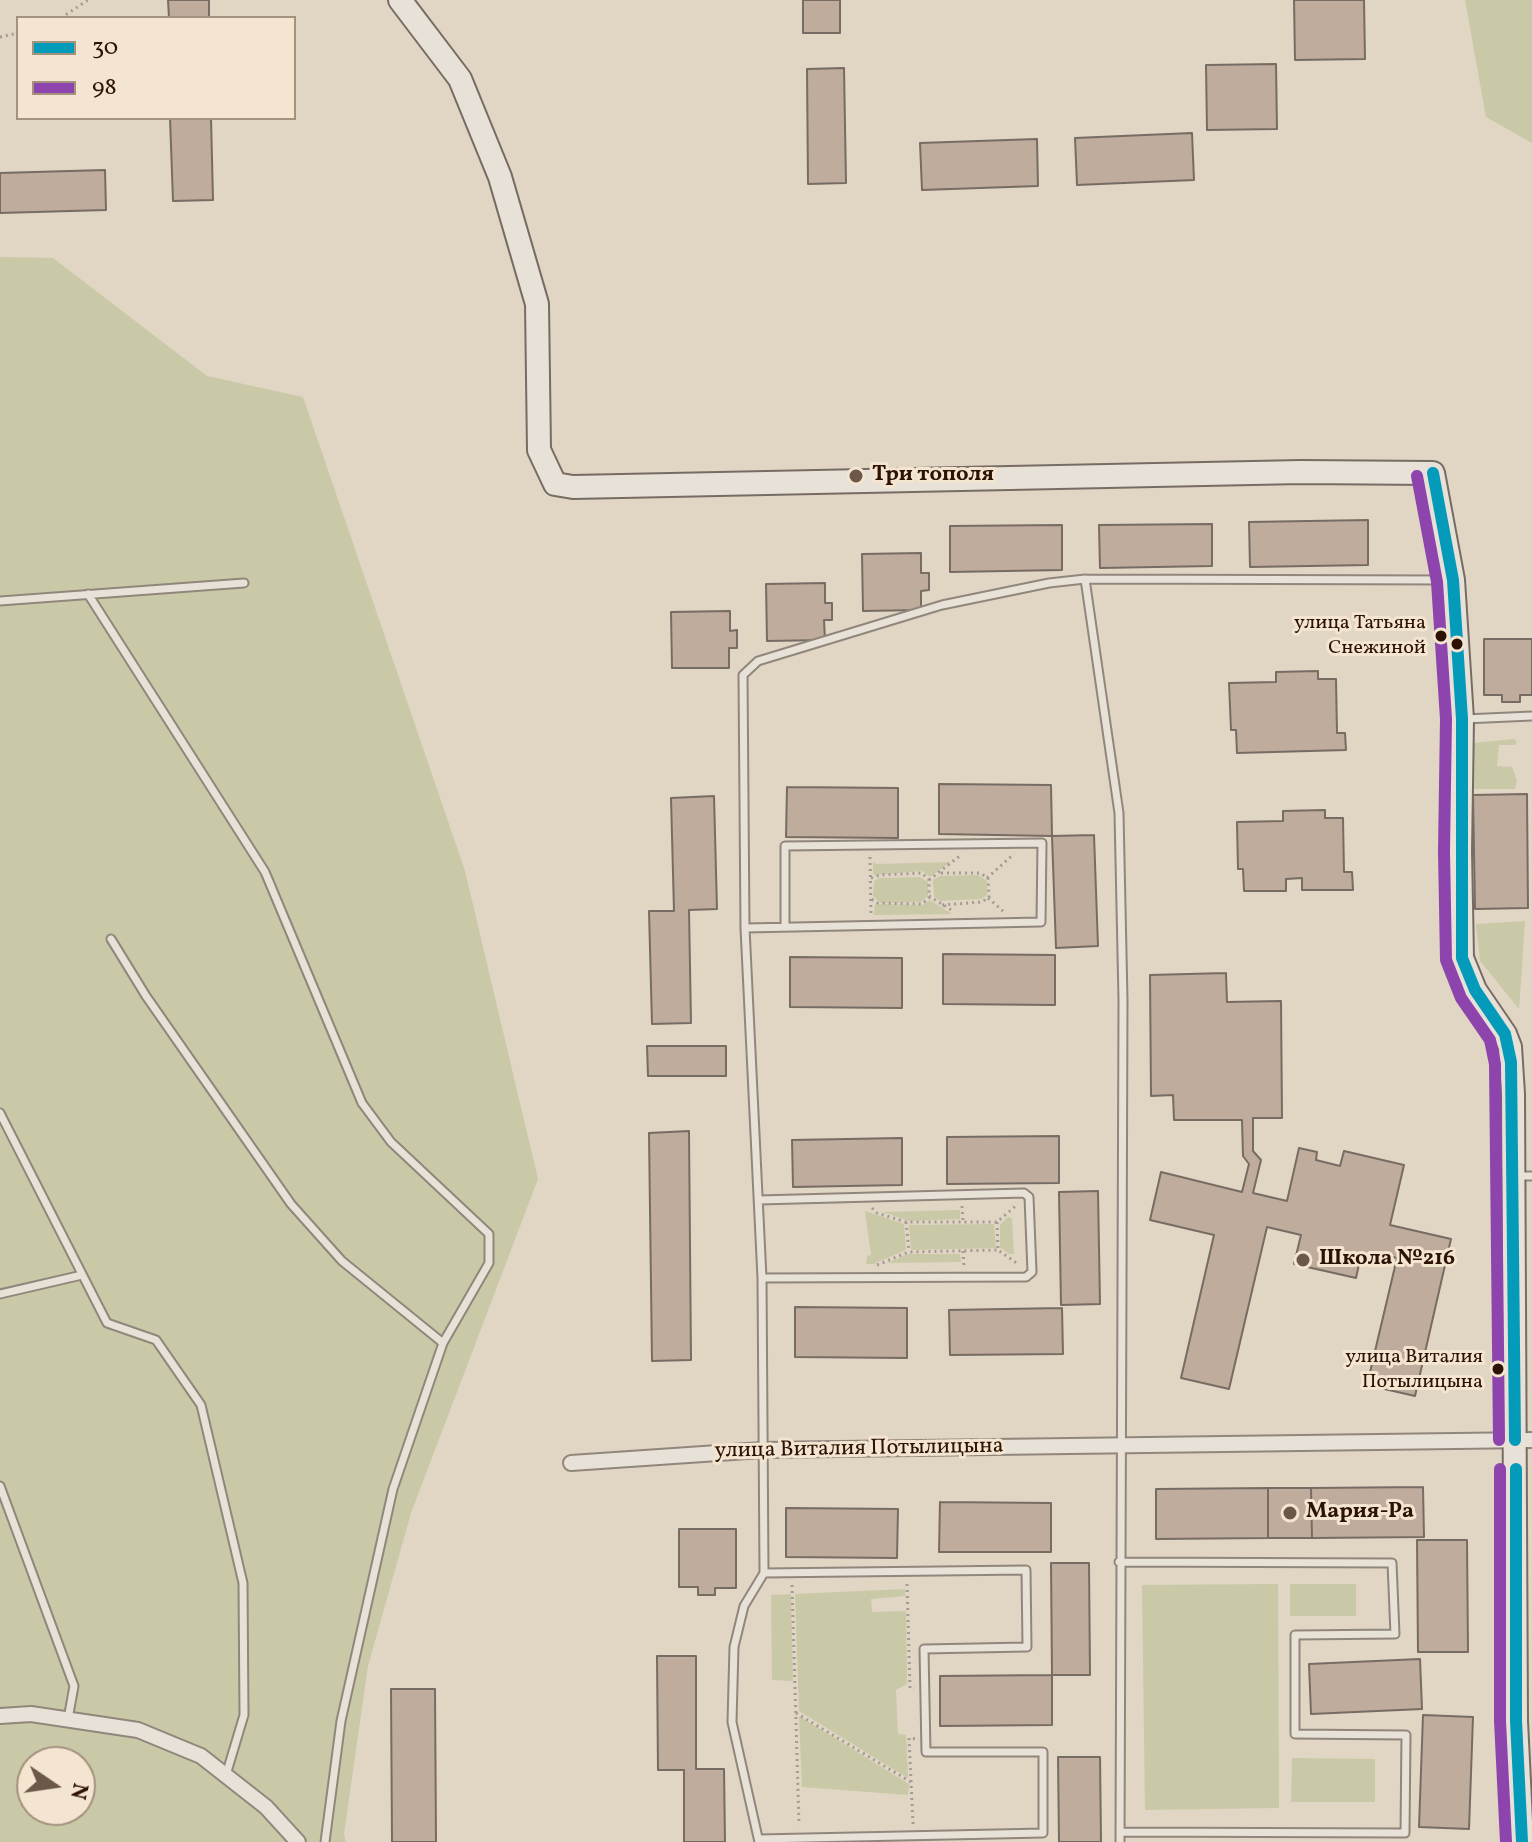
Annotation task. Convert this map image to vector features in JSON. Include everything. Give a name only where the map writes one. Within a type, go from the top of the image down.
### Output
[{"type":"street","points":[[400,0],[460,79],[500,177],[537,304],[539,450],[555,484],[573,487],[1301,472],[1433,473],[1453,580],[1462,719],[1462,958],[1475,990],[1505,1034],[1510,1047],[1523,1176],[1525,1837]]},
{"type":"street","name":"улица Виталия Потылицына","points":[[571,1463],[762,1450],[1524,1440]]},
{"type":"street","points":[[0,1716],[31,1714],[138,1730],[201,1756],[266,1807],[298,1842]]},
{"type":"lane","points":[[1085,579],[1119,813],[1123,1000],[1120,1842]]},
{"type":"lane","points":[[764,1573],[1026,1570],[1027,1647],[924,1649],[926,1752],[1043,1752],[1043,1833],[759,1840],[732,1722],[734,1647],[744,1606],[764,1573],[762,1278],[745,928],[743,675],[758,661],[942,605],[1085,579],[1453,580]]},
{"type":"lane","points":[[0,601],[244,583]]},
{"type":"lane","points":[[88,594],[265,872],[362,1103],[391,1142],[489,1234],[489,1263],[443,1343],[393,1489],[341,1721],[325,1842]]},
{"type":"lane","points":[[1462,719],[1532,716]]},
{"type":"lane","points":[[745,928],[1041,922],[1042,843],[785,846],[785,927]]},
{"type":"lane","points":[[111,939],[146,996],[291,1204],[342,1261],[443,1343]]},
{"type":"lane","points":[[0,1113],[107,1323],[156,1340],[201,1405],[243,1583],[244,1715],[226,1775]]},
{"type":"lane","points":[[759,1200],[1022,1192],[1028,1195],[1032,1274],[1026,1277],[762,1278]]},
{"type":"lane","points":[[0,1294],[82,1275]]},
{"type":"lane","points":[[0,1486],[74,1686],[68,1719]]},
{"type":"lane","points":[[1119,1562],[1392,1563],[1395,1634],[1295,1635],[1295,1734],[1406,1735],[1405,1833],[1120,1832]]},
{"type":"path","points":[[64,16],[88,0]]},
{"type":"path","points":[[929,880],[967,850],[969,844]]},
{"type":"path","points":[[987,878],[1027,844]]},
{"type":"path","points":[[870,845],[871,925]]},
{"type":"path","points":[[871,878],[922,873],[929,880],[929,896],[922,904],[878,903],[871,899]]},
{"type":"path","points":[[941,873],[980,873],[987,878]]},
{"type":"path","points":[[987,878],[988,898],[1004,913],[1008,922]]},
{"type":"path","points":[[929,896],[955,913],[961,923]]},
{"type":"path","points":[[942,905],[982,902],[988,898]]},
{"type":"path","points":[[961,1194],[963,1222]]},
{"type":"path","points":[[861,1197],[877,1213],[906,1222],[997,1222],[1028,1195]]},
{"type":"path","points":[[906,1222],[909,1252]]},
{"type":"path","points":[[997,1222],[998,1250]]},
{"type":"path","points":[[852,1278],[909,1252],[998,1250],[1032,1274]]},
{"type":"path","points":[[790,1573],[801,1838]]},
{"type":"path","points":[[796,1713],[911,1782]]},
{"type":"green space","points":[[1465,0],[1532,0],[1532,143],[1486,117]]},
{"type":"green space","points":[[0,257],[53,258],[207,376],[303,397],[465,871],[538,1179],[411,1513],[368,1666],[344,1834],[346,1842],[0,1842]]},
{"type":"green space","points":[[1514,739],[1517,742],[1515,745],[1499,745],[1497,766],[1512,767],[1517,781],[1515,789],[1474,789],[1474,796],[1468,796],[1470,747],[1473,743]]},
{"type":"green space","points":[[873,862],[951,862],[930,877],[922,871],[875,875]]},
{"type":"green space","points":[[978,875],[987,881],[987,895],[981,899],[940,901],[934,896],[933,880],[940,876]]},
{"type":"green space","points":[[920,877],[928,882],[928,896],[921,902],[881,903],[873,896],[874,881],[880,878]]},
{"type":"green space","points":[[930,900],[952,914],[874,915],[875,904],[923,905]]},
{"type":"green space","points":[[1525,921],[1519,1009],[1480,961],[1476,924]]},
{"type":"green space","points":[[960,1210],[960,1219],[909,1221],[883,1212]]},
{"type":"green space","points":[[865,1211],[904,1224],[906,1250],[866,1264],[867,1256],[871,1255]]},
{"type":"green space","points":[[1008,1217],[1012,1218],[1014,1254],[1000,1247],[1000,1225]]},
{"type":"green space","points":[[994,1224],[996,1248],[911,1250],[909,1225]]},
{"type":"green space","points":[[908,1254],[960,1254],[961,1262],[887,1263]]},
{"type":"green space","points":[[1278,1584],[1279,1808],[1145,1810],[1142,1585]]},
{"type":"green space","points":[[1290,1584],[1356,1584],[1356,1616],[1290,1616]]},
{"type":"green space","points":[[905,1589],[905,1596],[871,1599],[872,1612],[906,1611],[907,1684],[896,1690],[898,1734],[906,1735],[908,1778],[799,1711],[795,1594]]},
{"type":"green space","points":[[791,1594],[793,1681],[772,1680],[771,1595]]},
{"type":"green space","points":[[799,1716],[909,1784],[908,1795],[802,1787]]},
{"type":"green space","points":[[1292,1758],[1375,1759],[1375,1802],[1291,1802]]},
{"type":"building","points":[[168,0],[209,0],[209,16],[169,16]]},
{"type":"building","points":[[803,0],[840,0],[840,33],[803,33]]},
{"type":"building","points":[[1294,0],[1364,0],[1365,59],[1295,60]]},
{"type":"building","points":[[1276,64],[1277,129],[1207,130],[1206,65]]},
{"type":"building","points":[[844,68],[846,183],[808,184],[807,69]]},
{"type":"building","points":[[170,120],[211,120],[213,200],[173,201]]},
{"type":"building","points":[[1192,133],[1194,180],[1077,185],[1075,138]]},
{"type":"building","points":[[1037,139],[1038,186],[922,190],[920,143]]},
{"type":"building","points":[[105,170],[106,210],[0,213],[0,173]]},
{"type":"building","points":[[1368,520],[1368,565],[1250,567],[1249,522]]},
{"type":"building","points":[[1212,524],[1212,566],[1100,568],[1099,525]]},
{"type":"building","points":[[1062,525],[1062,570],[950,572],[950,526]]},
{"type":"building","points":[[921,553],[921,573],[929,573],[929,590],[921,591],[921,610],[863,611],[862,554]]},
{"type":"building","points":[[825,583],[825,603],[832,603],[832,620],[824,620],[825,640],[767,641],[766,584]]},
{"type":"building","points":[[730,611],[730,631],[737,630],[737,648],[729,648],[729,668],[672,668],[671,612]]},
{"type":"building","points":[[1484,639],[1532,639],[1532,695],[1520,695],[1520,702],[1502,702],[1502,695],[1484,695]]},
{"type":"building","points":[[1318,671],[1318,679],[1336,679],[1337,733],[1345,733],[1346,750],[1237,753],[1236,730],[1231,730],[1229,683],[1276,682],[1276,672]]},
{"type":"building","points":[[939,784],[1051,785],[1052,836],[939,834]]},
{"type":"building","points":[[787,787],[898,788],[898,838],[786,837]]},
{"type":"building","points":[[1527,794],[1528,908],[1475,909],[1473,795]]},
{"type":"building","points":[[714,796],[717,909],[689,910],[691,1023],[652,1024],[649,911],[674,911],[671,798]]},
{"type":"building","points":[[1325,810],[1325,818],[1343,818],[1344,872],[1352,872],[1353,890],[1302,890],[1302,878],[1286,879],[1286,891],[1244,891],[1243,869],[1238,869],[1237,822],[1283,821],[1283,811]]},
{"type":"building","points":[[1094,835],[1098,946],[1056,948],[1052,836]]},
{"type":"building","points":[[943,954],[1055,955],[1055,1005],[943,1004]]},
{"type":"building","points":[[790,957],[902,958],[902,1008],[790,1007]]},
{"type":"building","points":[[1226,973],[1227,1002],[1281,1001],[1282,1118],[1253,1118],[1253,1151],[1261,1160],[1253,1193],[1287,1201],[1299,1148],[1317,1152],[1316,1160],[1340,1166],[1344,1151],[1404,1165],[1390,1225],[1451,1239],[1415,1396],[1367,1385],[1397,1258],[1377,1253],[1374,1263],[1360,1260],[1356,1278],[1294,1264],[1301,1235],[1267,1227],[1229,1389],[1181,1378],[1214,1235],[1150,1220],[1161,1172],[1242,1192],[1249,1164],[1243,1156],[1242,1120],[1174,1120],[1173,1095],[1151,1096],[1150,975]]},
{"type":"building","points":[[647,1046],[726,1046],[726,1076],[648,1076]]},
{"type":"building","points":[[689,1131],[691,1360],[652,1361],[649,1133]]},
{"type":"building","points":[[1059,1136],[1059,1183],[947,1184],[947,1137]]},
{"type":"building","points":[[902,1138],[902,1185],[793,1187],[792,1140]]},
{"type":"building","points":[[1098,1191],[1100,1304],[1061,1305],[1059,1192]]},
{"type":"building","points":[[795,1307],[907,1308],[907,1358],[795,1357]]},
{"type":"building","points":[[1062,1308],[1063,1354],[950,1355],[949,1310]]},
{"type":"building","points":[[1423,1487],[1424,1537],[1312,1538],[1311,1488]]},
{"type":"building","points":[[1268,1488],[1268,1538],[1156,1539],[1156,1489]]},
{"type":"building","name":"Мария-Ра","points":[[1268,1488],[1311,1488],[1312,1538],[1268,1538]]},
{"type":"building","points":[[940,1502],[1051,1503],[1051,1552],[939,1552]]},
{"type":"building","points":[[786,1508],[898,1509],[897,1558],[786,1557]]},
{"type":"building","points":[[679,1529],[736,1529],[736,1588],[715,1588],[715,1595],[698,1595],[698,1587],[679,1587]]},
{"type":"building","points":[[1417,1540],[1467,1540],[1468,1652],[1418,1652]]},
{"type":"building","points":[[1051,1563],[1089,1563],[1090,1675],[1052,1675]]},
{"type":"building","points":[[657,1656],[696,1656],[696,1769],[724,1769],[725,1842],[684,1842],[684,1770],[658,1770]]},
{"type":"building","points":[[1420,1659],[1422,1709],[1311,1714],[1309,1664]]},
{"type":"building","points":[[1052,1675],[1052,1725],[940,1726],[940,1676]]},
{"type":"building","points":[[391,1689],[435,1689],[436,1842],[392,1842]]},
{"type":"building","points":[[1423,1715],[1473,1717],[1469,1829],[1419,1827]]},
{"type":"building","points":[[1058,1757],[1100,1757],[1101,1842],[1059,1842]]},
{"type":"transit line","name":"30","points":[[1433,473],[1453,580],[1462,719],[1462,958],[1475,990],[1505,1034],[1511,1062],[1515,1440]]},
{"type":"transit line","name":"98","points":[[1417,476],[1437,582],[1446,719],[1446,960],[1461,998],[1490,1040],[1495,1064],[1499,1440]]},
{"type":"transit line","name":"98","points":[[1500,1469],[1500,1721],[1506,1842]]},
{"type":"transit line","name":"30","points":[[1516,1469],[1516,1721],[1522,1842]]},
{"type":"place","name":"Три тополя","points":[[856,476]]},
{"type":"place","name":"улица Татьяна Снежиной","points":[[1441,636]]},
{"type":"place","name":"Школа №216","points":[[1303,1260]]},
{"type":"place","name":"улица Виталия Потылицына","points":[[1498,1369]]},
{"type":"place","name":"Мария-Ра","points":[[1290,1513]]}]
